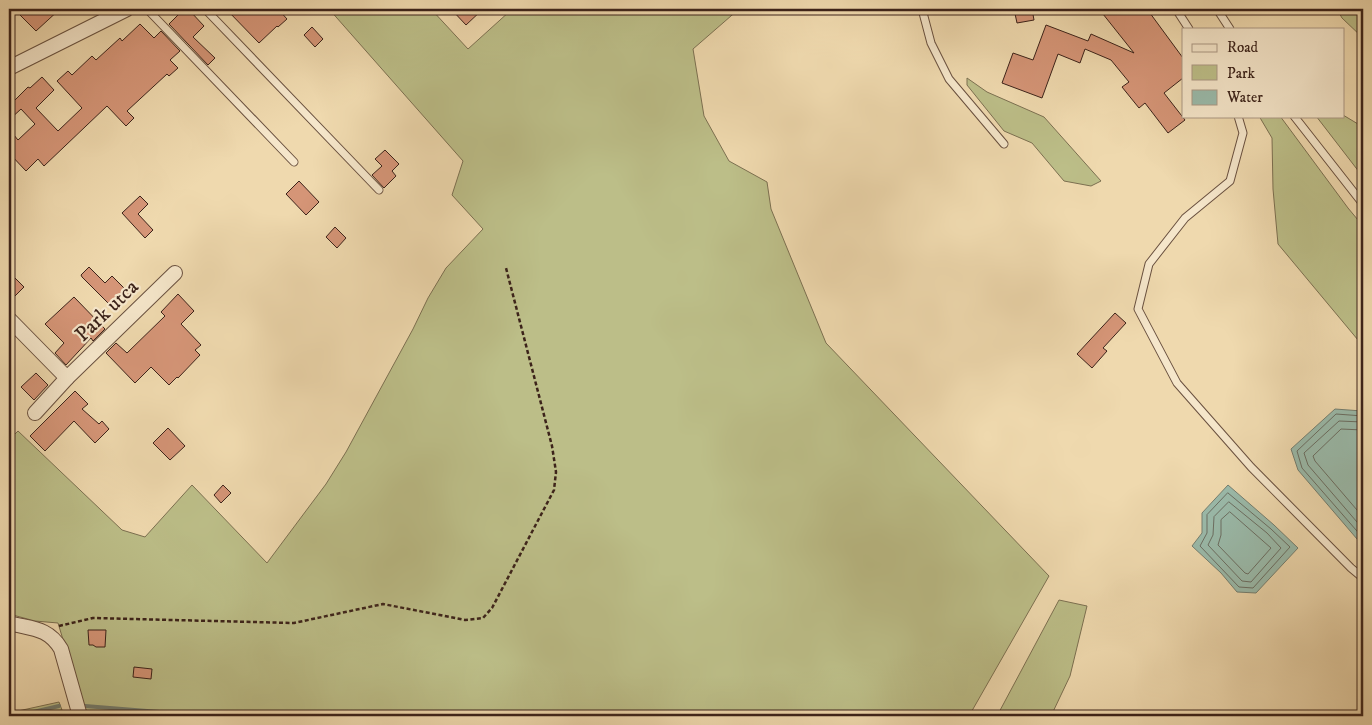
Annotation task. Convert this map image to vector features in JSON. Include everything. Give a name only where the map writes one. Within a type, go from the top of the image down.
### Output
[{"type":"street","points":[[9,68],[127,9]]},
{"type":"street","name":"Park utca","points":[[35,412],[66,378],[176,273]]},
{"type":"street","points":[[9,319],[66,378]]},
{"type":"street","points":[[9,623],[40,630],[51,636],[61,649],[80,716]]},
{"type":"lane","points":[[147,9],[294,162]]},
{"type":"lane","points":[[205,9],[379,190]]},
{"type":"lane","points":[[922,9],[931,43],[950,80],[1004,144]]},
{"type":"lane","points":[[1176,9],[1187,28]]},
{"type":"lane","points":[[1217,9],[1229,28]]},
{"type":"lane","points":[[1239,118],[1243,133],[1230,181],[1185,218],[1149,264],[1138,309],[1177,383],[1250,467],[1363,578]]},
{"type":"lane","points":[[1296,118],[1363,204]]},
{"type":"path","points":[[40,630],[93,618],[294,623],[383,604],[465,620],[483,618],[492,608],[554,490],[556,472],[552,446],[506,268]]},
{"type":"green space","points":[[329,9],[431,9],[468,49],[510,11],[509,9],[739,9],[693,49],[704,116],[729,161],[767,182],[771,209],[826,343],[1049,576],[969,716],[86,716],[58,623],[35,621],[9,614],[9,436],[11,438],[18,431],[122,530],[145,537],[192,485],[267,563],[326,484],[346,452],[446,268],[483,229],[452,195],[463,161]]},
{"type":"green space","points":[[1337,9],[1363,9],[1363,38],[1342,18]]},
{"type":"green space","points":[[967,78],[987,92],[1044,117],[1101,181],[1091,186],[1064,181],[1032,143],[1004,131],[967,85]]},
{"type":"green space","points":[[1344,116],[1363,127],[1363,177],[1318,118],[1344,118]]},
{"type":"green space","points":[[1260,118],[1281,118],[1363,226],[1363,346],[1278,244],[1273,189],[1272,138]]},
{"type":"green space","points":[[1059,600],[1087,606],[1070,676],[1051,716],[997,716]]},
{"type":"green space","points":[[59,702],[62,710],[32,716],[9,716],[9,713]]},
{"type":"water","points":[[1335,409],[1362,411],[1363,413],[1363,546],[1298,470],[1291,449]]},
{"type":"water","points":[[1228,485],[1298,548],[1256,593],[1237,592],[1221,573],[1192,546],[1202,533],[1202,513]]},
{"type":"building","points":[[14,9],[60,9],[36,31]]},
{"type":"building","points":[[226,9],[278,9],[287,19],[259,43]]},
{"type":"building","points":[[451,9],[483,9],[466,25]]},
{"type":"building","points":[[1014,9],[1032,9],[1034,20],[1017,23]]},
{"type":"building","points":[[1099,9],[1147,9],[1182,57],[1182,79],[1164,93],[1185,120],[1168,133],[1145,103],[1139,108],[1122,87],[1129,82],[1111,60],[1085,49],[1080,63],[1058,54],[1042,98],[1002,83],[1013,53],[1033,60],[1046,25],[1088,41],[1091,34],[1134,53]]},
{"type":"building","points":[[183,10],[187,14],[190,11],[204,26],[193,37],[215,58],[208,65],[169,24]]},
{"type":"building","points":[[140,24],[154,38],[161,31],[180,51],[170,60],[178,68],[169,76],[167,74],[127,111],[134,118],[126,126],[107,106],[44,166],[38,159],[26,171],[9,153],[9,129],[18,140],[35,124],[21,109],[9,120],[9,106],[28,87],[30,88],[42,77],[54,90],[36,108],[58,131],[82,108],[57,81],[68,71],[72,75],[92,56],[96,60],[120,38],[122,41]]},
{"type":"building","points":[[312,27],[323,39],[315,47],[304,35]]},
{"type":"building","points":[[385,150],[399,164],[392,171],[396,176],[384,188],[372,175],[382,166],[375,159]]},
{"type":"building","points":[[299,181],[319,202],[306,215],[286,194]]},
{"type":"building","points":[[140,196],[148,204],[138,214],[153,230],[145,238],[122,213]]},
{"type":"building","points":[[335,227],[346,238],[337,248],[326,237]]},
{"type":"building","points":[[89,267],[105,283],[112,276],[129,293],[114,309],[82,277],[81,275]]},
{"type":"building","points":[[9,272],[24,287],[9,302]]},
{"type":"building","points":[[178,294],[194,311],[181,324],[201,345],[195,350],[200,355],[169,385],[151,367],[135,383],[106,353],[116,343],[127,353],[165,316],[161,312]]},
{"type":"building","points":[[74,297],[105,329],[93,341],[91,338],[66,365],[55,353],[64,343],[45,324]]},
{"type":"building","points":[[1115,313],[1126,323],[1103,348],[1107,351],[1092,368],[1077,354]]},
{"type":"building","points":[[36,373],[48,385],[34,400],[21,387]]},
{"type":"building","points":[[75,391],[88,404],[82,409],[99,424],[102,421],[109,429],[95,443],[74,421],[45,451],[30,436]]},
{"type":"building","points":[[168,428],[185,446],[170,460],[153,443]]},
{"type":"building","points":[[223,485],[231,493],[221,503],[214,495]]},
{"type":"building","points":[[88,630],[106,630],[105,647],[89,645]]},
{"type":"building","points":[[134,667],[152,669],[151,679],[133,677]]},
{"type":"waterway","points":[[16,716],[59,706]]},
{"type":"waterway","points":[[85,706],[209,716]]}]
